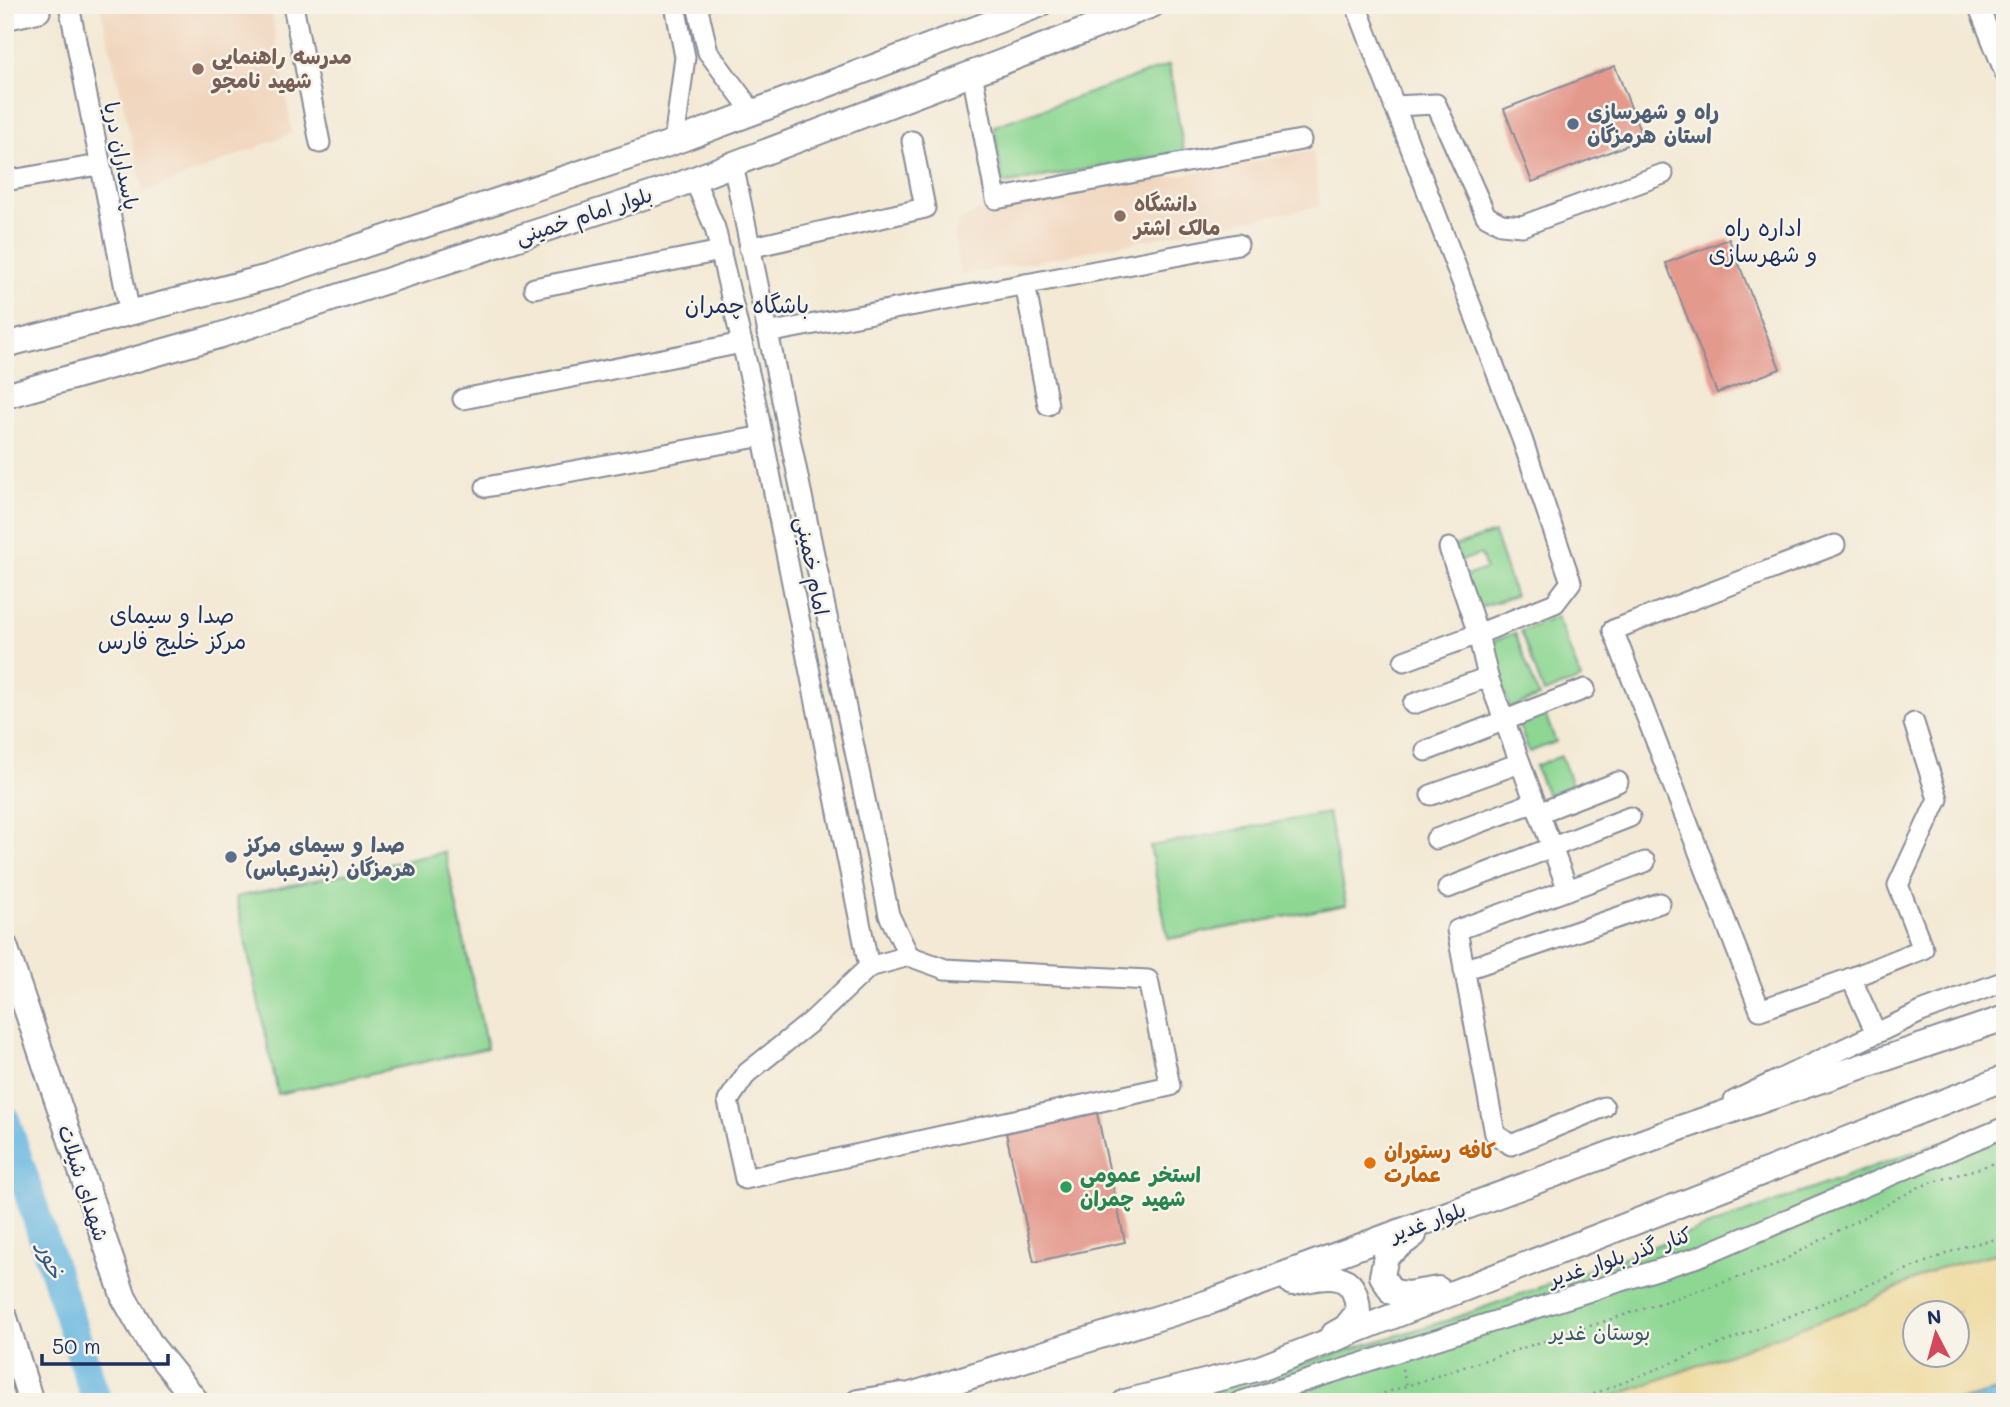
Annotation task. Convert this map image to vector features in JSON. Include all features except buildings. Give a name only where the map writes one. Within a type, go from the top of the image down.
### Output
[{"type":"main road","name":"بلوار امام خمینی","points":[[5,345],[268,277],[674,142],[1039,5]]},
{"type":"main road","name":"بلوار امام خمینی","points":[[9,394],[218,336],[694,179],[1152,5]]},
{"type":"main road","name":"شهدای شیلات","points":[[5,946],[124,1298],[151,1345],[197,1402]]},
{"type":"main road","name":"بلوار غدیر","points":[[896,1398],[1227,1295],[1680,1128],[2005,1018]]},
{"type":"main road","points":[[1125,1402],[1174,1395],[1260,1368],[2005,1078]]},
{"type":"main road","points":[[1477,1205],[1404,1240],[1385,1256],[1382,1276],[1392,1292],[1407,1294],[1509,1273]]},
{"type":"main road","points":[[1227,1295],[1336,1276],[1350,1283],[1358,1297],[1358,1312],[1345,1328],[1260,1368]]},
{"type":"main road","points":[[5,1318],[31,1402]]},
{"type":"main road","points":[[858,1402],[896,1398]]},
{"type":"street","name":"پاسداران دریا","points":[[69,5],[130,314]]},
{"type":"street","points":[[293,5],[320,143]]},
{"type":"street","points":[[674,142],[685,57],[675,5]]},
{"type":"street","points":[[697,5],[708,52],[752,111]]},
{"type":"street","points":[[1356,5],[1522,439],[1571,582],[1555,603],[1404,661]]},
{"type":"street","points":[[1978,5],[2005,73]]},
{"type":"street","points":[[5,20],[40,12]]},
{"type":"street","points":[[972,74],[996,199],[1301,139]]},
{"type":"street","points":[[1394,106],[1436,104],[1486,216],[1501,224],[1522,226],[1663,174]]},
{"type":"street","points":[[749,248],[925,208],[912,141]]},
{"type":"street","points":[[733,164],[802,508],[889,915],[909,956]]},
{"type":"street","points":[[5,181],[99,165]]},
{"type":"street","name":"امام خمینی","points":[[694,179],[715,228],[763,436],[869,967]]},
{"type":"street","points":[[767,333],[1238,244]]},
{"type":"street","points":[[534,288],[720,251]]},
{"type":"street","points":[[727,277],[754,270]]},
{"type":"street","points":[[1025,284],[1048,405]]},
{"type":"street","points":[[463,399],[742,343]]},
{"type":"street","points":[[757,409],[781,404]]},
{"type":"street","points":[[486,487],[763,436]]},
{"type":"street","points":[[778,513],[802,508]]},
{"type":"street","points":[[1835,545],[1613,631],[1760,1010],[1923,949],[1898,885],[1938,799],[1914,723]]},
{"type":"street","points":[[1449,548],[1478,634],[1488,677],[1568,890]]},
{"type":"street","points":[[801,625],[827,619]]},
{"type":"street","points":[[1413,704],[1488,677]]},
{"type":"street","points":[[1426,751],[1585,689]]},
{"type":"street","points":[[823,732],[850,726]]},
{"type":"street","points":[[1431,795],[1520,763]]},
{"type":"street","points":[[1436,839],[1618,782]]},
{"type":"street","points":[[1448,888],[1630,817]]},
{"type":"street","points":[[844,836],[872,830]]},
{"type":"street","points":[[1604,1107],[1511,1144],[1496,1134],[1457,930],[1644,862]]},
{"type":"street","points":[[1464,970],[1660,903]]},
{"type":"street","points":[[909,956],[945,969],[1147,981],[1170,1086],[745,1178],[728,1101],[747,1073],[812,1021],[869,967],[909,956]]},
{"type":"street","points":[[1851,978],[1876,1033]]},
{"type":"street","points":[[1680,1128],[1876,1033],[2005,981]]},
{"type":"street","name":"کنار گذر بلوار غدیر","points":[[1239,1402],[1698,1257],[2005,1127]]},
{"type":"path","points":[[1357,1402],[1771,1267],[1921,1186],[2005,1160]]},
{"type":"path","points":[[1574,1402],[1966,1246],[2005,1237]]},
{"type":"shaded area","name":"مدرسه راهنمایی شهید نامجو","points":[[100,5],[270,5],[292,133],[144,193]]},
{"type":"shaded area","name":"دانشگاه مالک اشتر","points":[[1313,151],[1320,206],[960,276],[954,235],[959,221],[975,212]]},
{"type":"green space","points":[[1169,65],[1184,152],[1003,184],[994,126]]},
{"type":"green space","points":[[1494,533],[1515,596],[1471,610],[1460,578],[1486,569],[1481,554],[1454,563],[1449,548]]},
{"type":"green space","points":[[1557,617],[1581,679],[1544,693],[1521,631]]},
{"type":"green space","points":[[1515,633],[1539,697],[1510,708],[1486,644]]},
{"type":"green space","points":[[1544,712],[1556,742],[1529,752],[1518,723]]},
{"type":"green space","points":[[1561,756],[1572,785],[1547,795],[1535,766]]},
{"type":"green space","points":[[1328,813],[1346,905],[1168,939],[1150,846]]},
{"type":"green space","points":[[445,852],[487,1048],[278,1094],[236,897]]},
{"type":"green space","name":"بوستان غدیر","points":[[2005,1119],[2005,1251],[1936,1269],[1865,1304],[1599,1402],[1172,1402],[1449,1320]]},
{"type":"sand","points":[[2005,1251],[2005,1389],[1954,1402],[1599,1402],[1865,1304],[1936,1269]]},
{"type":"water","points":[[2005,1389],[2005,1402],[1954,1402]]},
{"type":"waterway","name":"خور","points":[[5,1120],[97,1402]]},
{"type":"place","name":"مدرسه راهنمایی شهید نامجو","points":[[198,69]]},
{"type":"place","name":"راه و شهرسازی استان هرمزگان","points":[[1573,124]]},
{"type":"place","name":"دانشگاه مالک اشتر","points":[[1120,216]]},
{"type":"place","name":"صدا و سیمای مرکز هرمزگان (بندرعباس)","points":[[231,857]]},
{"type":"place","name":"کافه رستوران عمارت","points":[[1370,1163]]},
{"type":"place","name":"استخر عمومی شهید چمران","points":[[1066,1187]]},
{"type":"district","name":"اداره راه و شهرسازی","points":[[1763,241]]},
{"type":"district","name":"باشگاه چمران","points":[[747,305]]},
{"type":"district","name":"صدا و سیمای مرکز خلیج فارس","points":[[172,628]]}]
